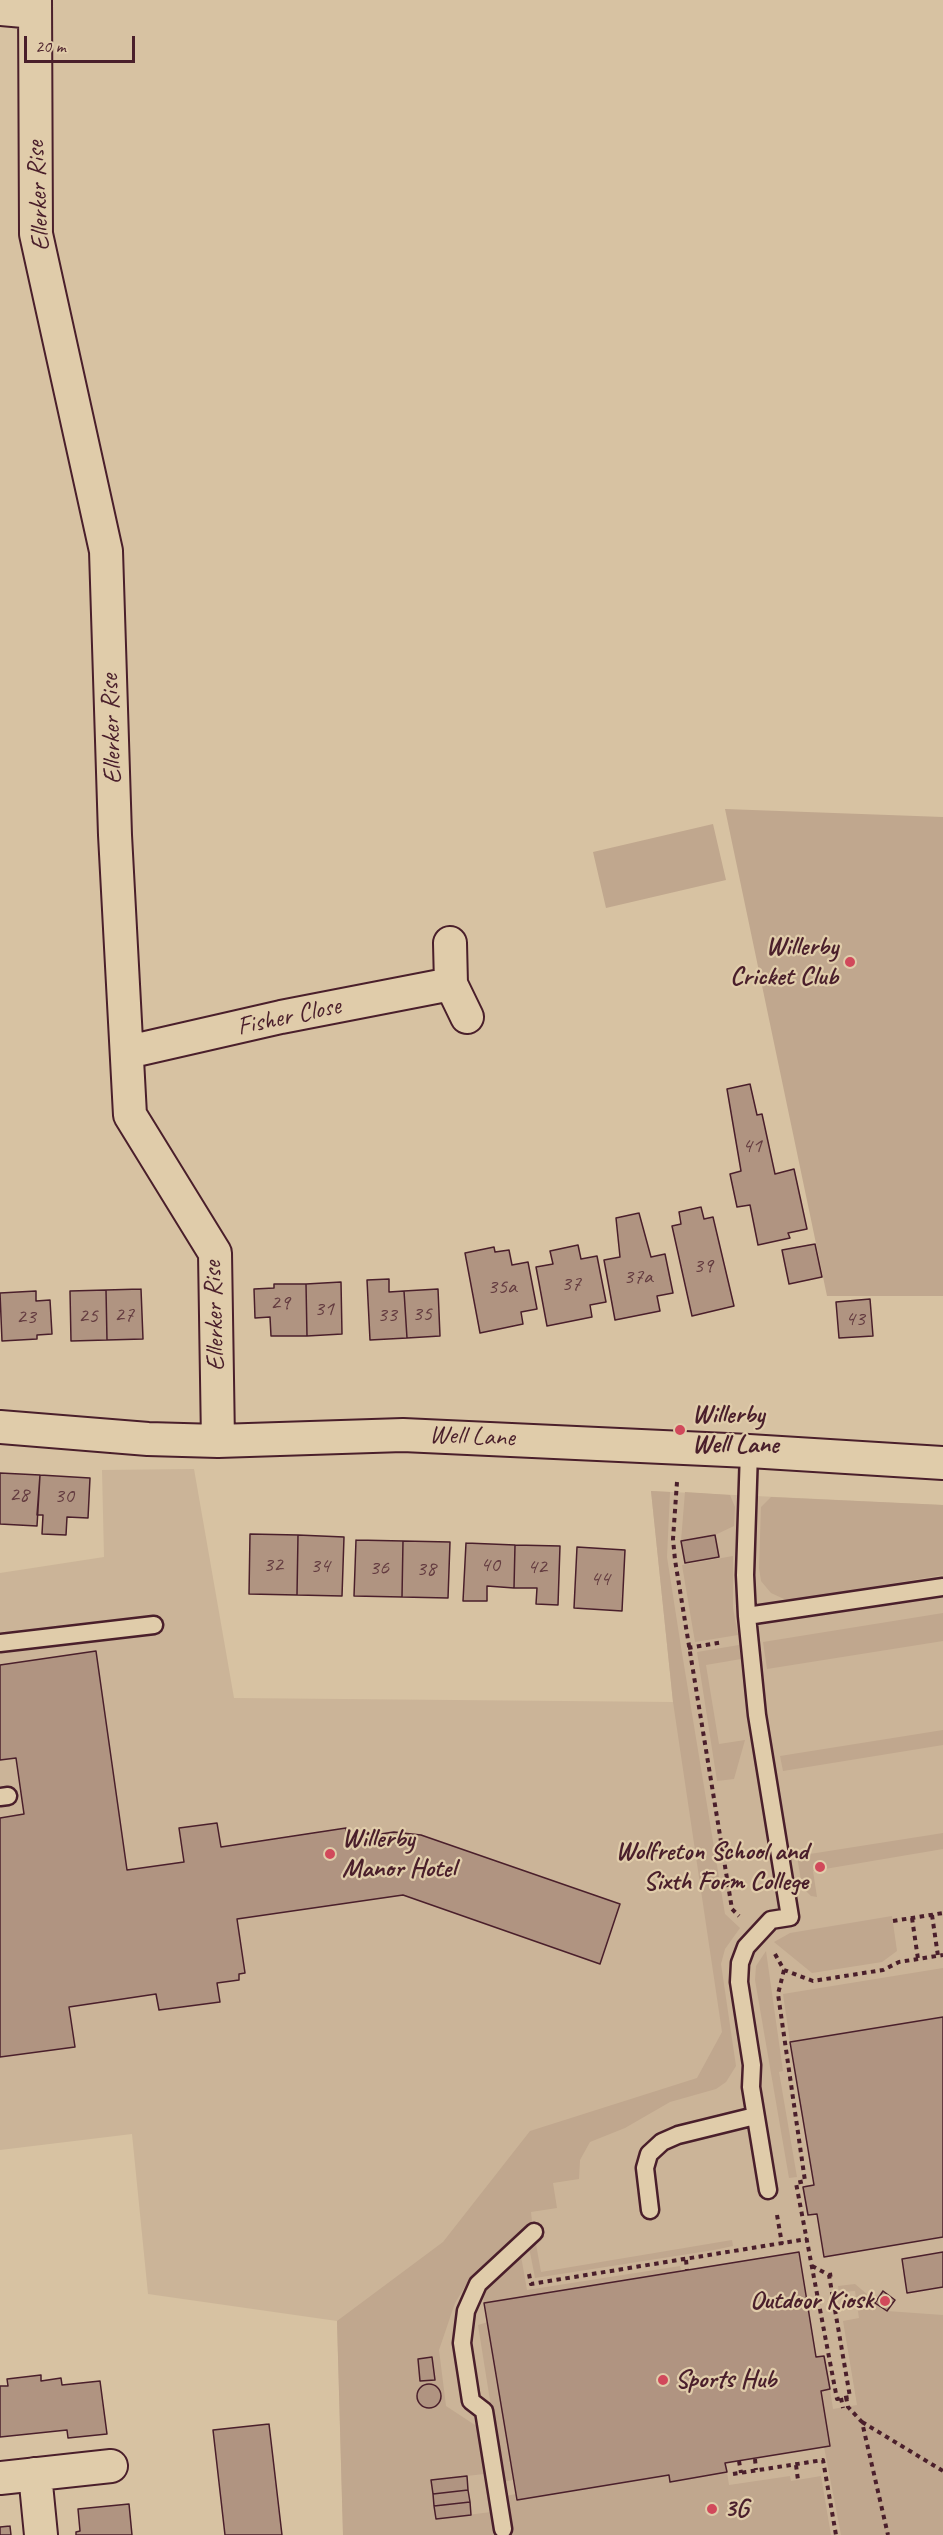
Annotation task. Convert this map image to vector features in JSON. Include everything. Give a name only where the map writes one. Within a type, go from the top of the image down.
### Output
[{"type":"street","points":[[0,9],[35,6]]},
{"type":"street","name":"Ellerker Rise","points":[[35,6],[36,234],[106,550],[115,835],[130,1114],[215,1253],[218,1441]]},
{"type":"street","points":[[450,943],[451,984],[467,1017]]},
{"type":"street","name":"Fisher Close","points":[[128,1052],[281,1017],[451,984]]},
{"type":"street","name":"Well Lane","points":[[0,1427],[148,1439],[218,1441],[403,1435],[749,1451],[943,1463]]},
{"type":"street","points":[[0,2478],[111,2466]]},
{"type":"street","points":[[34,2474],[41,2535]]},
{"type":"lane","points":[[749,1451],[745,1575],[747,1616],[757,1715],[790,1917],[771,1920],[746,1947],[740,1963],[739,1982],[752,2065],[751,2087],[768,2190]]},
{"type":"lane","points":[[747,1616],[943,1587]]},
{"type":"lane","points":[[0,1643],[154,1625]]},
{"type":"lane","points":[[651,2210],[645,2168],[649,2154],[662,2142],[678,2135],[755,2116]]},
{"type":"lane","points":[[503,2529],[484,2411],[471,2401],[462,2343],[466,2311],[478,2284],[529,2237]]},
{"type":"path","points":[[675,1448],[678,1492],[673,1539],[688,1648],[732,1909],[745,1921]]},
{"type":"path","points":[[688,1648],[728,1641]]},
{"type":"path","points":[[892,1921],[943,1913]]},
{"type":"path","points":[[770,1946],[784,1970],[813,1981],[883,1970],[900,1962],[941,1955],[932,1915]]},
{"type":"path","points":[[912,1918],[918,1959]]},
{"type":"path","points":[[784,1970],[778,1994],[805,2181],[796,2183],[802,2202],[837,2399],[850,2397],[829,2275]]},
{"type":"path","points":[[529,2237],[531,2284],[807,2240]]},
{"type":"path","points":[[686,2260],[687,2270]]},
{"type":"path","points":[[812,2266],[829,2275],[836,2274]]},
{"type":"path","points":[[827,2372],[832,2371]]},
{"type":"path","points":[[843,2408],[844,2398]]},
{"type":"path","points":[[844,2398],[848,2407],[862,2422],[943,2471]]},
{"type":"path","points":[[862,2422],[888,2535]]},
{"type":"path","points":[[755,2459],[756,2470]]},
{"type":"path","points":[[733,2474],[823,2460],[836,2535]]},
{"type":"path","points":[[739,2461],[741,2473]]},
{"type":"path","points":[[796,2465],[798,2480]]},
{"type":"shaded area","name":"Willerby Cricket Club","points":[[725,809],[943,817],[943,1296],[827,1296]]},
{"type":"shaded area","points":[[713,824],[726,880],[606,908],[593,852]]},
{"type":"shaded area","points":[[194,1469],[234,1698],[673,1702],[651,1491],[943,1505],[943,2535],[343,2535],[337,2321],[148,2294],[132,2134],[0,2150],[0,1573],[104,1557],[102,1470]]},
{"type":"shaded area","points":[[651,1491],[670,1492],[667,1557],[681,1647],[725,1914],[740,1928],[725,1949],[721,1964],[736,2066],[726,2082],[716,2089],[670,2102],[625,2128],[590,2142],[580,2160],[579,2179],[553,2183],[557,2208],[531,2212],[532,2222],[469,2280],[455,2303],[439,2350],[446,2406],[478,2427],[484,2474],[432,2480],[436,2519],[491,2512],[495,2531],[512,2528],[506,2496],[516,2494],[517,2500],[669,2475],[671,2481],[727,2472],[729,2485],[790,2476],[791,2481],[821,2476],[831,2535],[343,2535],[337,2321],[443,2242],[530,2131],[697,2078],[722,2032],[673,1702]]},
{"type":"shaded area","points":[[685,1492],[730,1495],[735,1507],[734,1526],[715,1535],[681,1541]]},
{"type":"shaded area","points":[[771,1497],[943,1505],[943,1575],[798,1599],[784,1599],[771,1593],[761,1581],[759,1568],[761,1507]]},
{"type":"shaded area","points":[[733,1556],[733,1608],[738,1635],[695,1642],[682,1565]]},
{"type":"shaded area","points":[[943,1613],[943,1641],[767,1669],[763,1642]]},
{"type":"shaded area","points":[[739,1645],[741,1659],[706,1665],[719,1744],[745,1740],[734,1779],[717,1781],[697,1652]]},
{"type":"shaded area","points":[[943,1730],[943,1745],[783,1771],[780,1756]]},
{"type":"shaded area","points":[[943,1833],[943,1849],[813,1871],[817,1897],[811,1896],[802,1887],[797,1856]]},
{"type":"shaded area","points":[[892,1916],[897,1951],[882,1962],[812,1973],[774,1942],[790,1933]]},
{"type":"shaded area","points":[[766,1951],[783,2071],[779,2072],[797,2177],[789,2178],[755,1980],[756,1966]]},
{"type":"shaded area","points":[[943,1968],[943,2017],[790,2042],[783,1994]]},
{"type":"shaded area","points":[[732,2240],[733,2246],[714,2250],[535,2278],[529,2247],[536,2244],[541,2272]]},
{"type":"shaded area","points":[[521,2256],[527,2290],[680,2266],[681,2271],[484,2303],[482,2290]]},
{"type":"shaded area","points":[[855,2284],[887,2311],[943,2315],[943,2535],[841,2535],[824,2447],[830,2446],[821,2391],[830,2389],[833,2409],[857,2405],[843,2321],[859,2318],[855,2291],[839,2292],[838,2286]]},
{"type":"shaded area","points":[[488,2322],[513,2480],[503,2482],[478,2325]]},
{"type":"building","points":[[750,1084],[757,1115],[762,1114],[775,1174],[794,1169],[807,1229],[788,1233],[790,1238],[758,1245],[750,1205],[737,1207],[730,1174],[741,1171],[727,1089]]},
{"type":"building","points":[[701,1207],[704,1219],[713,1217],[734,1306],[692,1316],[672,1226],[681,1224],[679,1212]]},
{"type":"building","points":[[639,1213],[651,1257],[665,1254],[673,1293],[657,1296],[660,1311],[615,1320],[604,1260],[620,1257],[616,1218]]},
{"type":"building","points":[[815,1244],[822,1277],[789,1284],[782,1250]]},
{"type":"building","points":[[578,1245],[581,1259],[597,1256],[606,1302],[590,1305],[592,1317],[547,1326],[536,1267],[553,1264],[550,1251]]},
{"type":"building","points":[[494,1247],[495,1252],[509,1250],[512,1265],[528,1262],[537,1309],[521,1312],[523,1324],[480,1333],[465,1253]]},
{"type":"building","points":[[389,1279],[389,1292],[404,1291],[407,1338],[370,1340],[367,1280]]},
{"type":"building","points":[[341,1282],[342,1334],[307,1336],[306,1284]]},
{"type":"building","points":[[274,1284],[306,1284],[307,1336],[271,1336],[270,1317],[255,1318],[254,1289],[274,1288]]},
{"type":"building","points":[[141,1289],[143,1339],[107,1340],[106,1290]]},
{"type":"building","points":[[438,1289],[440,1336],[407,1338],[404,1291]]},
{"type":"building","points":[[106,1290],[107,1340],[71,1341],[70,1291]]},
{"type":"building","points":[[36,1291],[36,1301],[50,1300],[52,1334],[37,1335],[37,1339],[2,1341],[0,1293]]},
{"type":"building","points":[[870,1299],[873,1336],[839,1338],[836,1302]]},
{"type":"building","points":[[0,1473],[40,1475],[37,1526],[0,1524]]},
{"type":"building","points":[[40,1475],[90,1478],[88,1518],[67,1517],[66,1535],[42,1534],[43,1515],[37,1515]]},
{"type":"building","points":[[250,1534],[298,1535],[297,1595],[249,1594]]},
{"type":"building","points":[[298,1535],[344,1537],[342,1596],[297,1595]]},
{"type":"building","points":[[715,1535],[719,1557],[685,1563],[681,1541]]},
{"type":"building","points":[[356,1540],[403,1541],[402,1597],[354,1596]]},
{"type":"building","points":[[403,1541],[450,1542],[448,1598],[402,1597]]},
{"type":"building","points":[[466,1543],[515,1545],[514,1588],[487,1586],[487,1601],[463,1601]]},
{"type":"building","points":[[515,1545],[560,1546],[558,1605],[536,1604],[537,1588],[514,1588]]},
{"type":"building","points":[[577,1547],[625,1550],[622,1611],[574,1608]]},
{"type":"building","name":"Willerby Manor Hotel","points":[[96,1651],[127,1870],[184,1862],[179,1828],[217,1823],[221,1847],[346,1828],[347,1839],[394,1832],[421,1835],[620,1904],[600,1964],[403,1895],[237,1919],[245,1973],[239,1974],[239,1980],[217,1983],[220,2002],[159,2010],[156,1994],[69,2007],[75,2047],[0,2057],[0,1818],[24,1814],[16,1758],[0,1760],[0,1665]]},
{"type":"building","points":[[943,2017],[943,2237],[824,2257],[817,2214],[808,2215],[803,2187],[814,2185],[790,2042]]},
{"type":"building","name":"Sports Hub","points":[[799,2252],[816,2357],[824,2356],[830,2389],[821,2391],[830,2446],[725,2463],[727,2472],[670,2482],[669,2475],[517,2500],[484,2303]]},
{"type":"building","points":[[943,2252],[943,2287],[907,2293],[902,2259]]},
{"type":"building","name":"Outdoor Kiosk","points":[[883,2291],[895,2300],[887,2311],[875,2303]]},
{"type":"building","points":[[432,2357],[435,2380],[420,2381],[418,2359]]},
{"type":"building","points":[[41,2375],[41,2381],[61,2378],[62,2385],[100,2381],[107,2434],[68,2438],[67,2430],[0,2437],[0,2386],[8,2386],[7,2379]]},
{"type":"building","points":[[429,2384],[437,2388],[441,2396],[437,2404],[429,2408],[421,2404],[417,2396],[421,2388]]},
{"type":"building","points":[[269,2424],[282,2535],[225,2535],[213,2430]]},
{"type":"building","points":[[467,2476],[468,2490],[433,2494],[431,2480]]},
{"type":"building","points":[[468,2490],[470,2502],[434,2506],[433,2494]]},
{"type":"building","points":[[470,2502],[471,2515],[436,2519],[434,2506]]},
{"type":"building","points":[[129,2504],[132,2535],[76,2535],[76,2532],[80,2531],[78,2509]]},
{"type":"building","points":[[10,2526],[11,2535],[0,2535],[0,2527]]},
{"type":"place","name":"Willerby Cricket Club","points":[[850,962]]},
{"type":"place","name":"Willerby Well Lane","points":[[680,1430]]},
{"type":"place","name":"Willerby Manor Hotel","points":[[330,1854]]},
{"type":"place","name":"Wolfreton School and Sixth Form College","points":[[820,1867]]},
{"type":"place","name":"Outdoor Kiosk","points":[[885,2301]]},
{"type":"place","name":"Sports Hub","points":[[663,2380]]},
{"type":"place","name":"3G","points":[[712,2509]]}]
